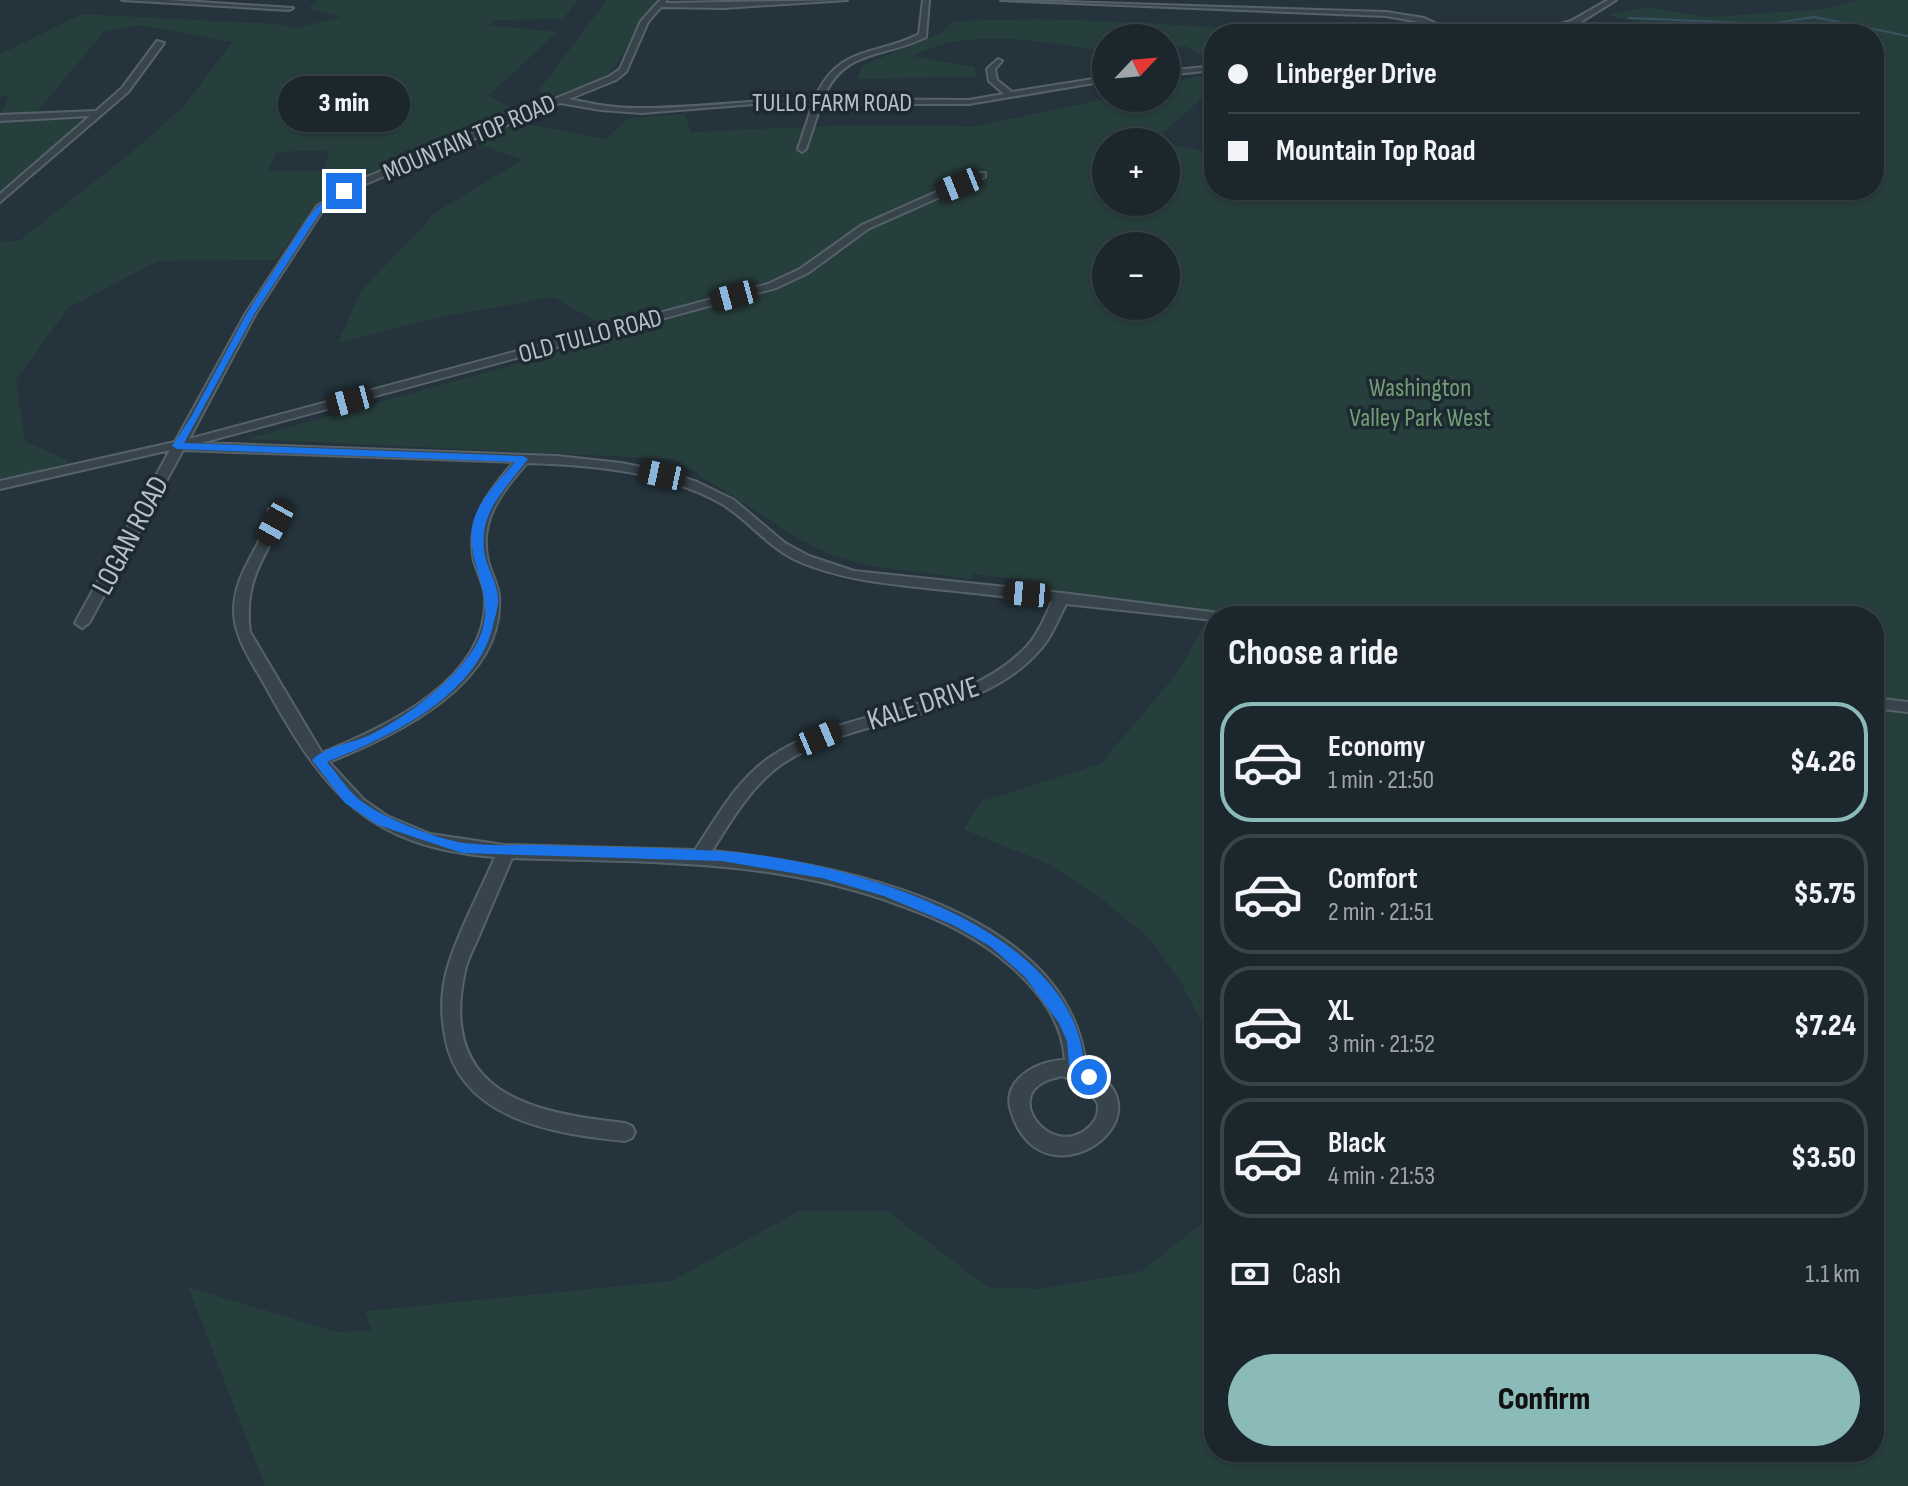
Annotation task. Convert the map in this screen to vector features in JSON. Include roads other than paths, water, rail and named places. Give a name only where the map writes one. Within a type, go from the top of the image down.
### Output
[{"type":"street","points":[[125,0],[289,8]]},
{"type":"street","points":[[662,2],[723,6],[844,0]]},
{"type":"street","points":[[802,149],[826,79],[839,66],[864,54],[912,42],[923,35],[926,0]]},
{"type":"street","points":[[1004,0],[1159,3],[1394,15],[1431,24]]},
{"type":"street","points":[[1571,24],[1613,0]]},
{"type":"street","name":"MOUNTAIN TOP ROAD","points":[[177,446],[196,417],[251,313],[320,208],[360,183],[618,75],[645,21],[662,2]]},
{"type":"street","points":[[0,199],[136,78],[160,43]]},
{"type":"street","points":[[998,61],[991,69],[993,81],[1012,96]]},
{"type":"street","points":[[1180,72],[1204,69]]},
{"type":"street","name":"TULLO FARM ROAD","points":[[557,100],[642,111],[736,103],[969,102],[1092,82]]},
{"type":"street","points":[[0,118],[100,113]]},
{"type":"street","name":"OLD TULLO ROAD","points":[[177,446],[772,286],[804,271],[865,227],[982,175]]},
{"type":"street","points":[[0,485],[177,446],[596,463],[677,480],[729,503],[780,546],[804,559],[852,575],[1204,615]]},
{"type":"street","name":"LOGAN ROAD","points":[[82,623],[177,446]]},
{"type":"street","points":[[319,760],[401,724],[447,689],[474,658],[484,642],[493,597],[480,557],[477,528],[486,503],[523,459]]},
{"type":"street","points":[[274,512],[275,523],[245,577],[238,607],[243,632],[319,760],[350,799],[382,821],[443,844],[506,852],[701,855],[755,860],[840,877],[916,904],[983,935],[1030,972],[1052,998],[1075,1041],[1076,1070]]},
{"type":"street","name":"KALE DRIVE","points":[[701,855],[736,801],[775,761],[794,749],[845,727],[961,694],[990,682],[1016,666],[1034,648],[1062,597]]},
{"type":"street","points":[[1884,704],[1908,707]]},
{"type":"street","points":[[506,852],[455,972],[450,1007],[453,1036],[463,1065],[483,1091],[516,1110],[552,1124],[625,1132]]},
{"type":"street","points":[[1047,1069],[1076,1070],[1099,1086],[1108,1111],[1105,1123],[1085,1142],[1056,1145],[1041,1140],[1021,1120],[1019,1095],[1035,1075],[1047,1069]]},
{"type":"waterway","points":[[1768,24],[1814,17],[1849,24]]},
{"type":"waterway","points":[[1629,18],[1768,24]]},
{"type":"waterway","points":[[1884,31],[1908,36]]},
{"type":"park label","name":"Washington Valley Park West","points":[[1420,402]]}]
